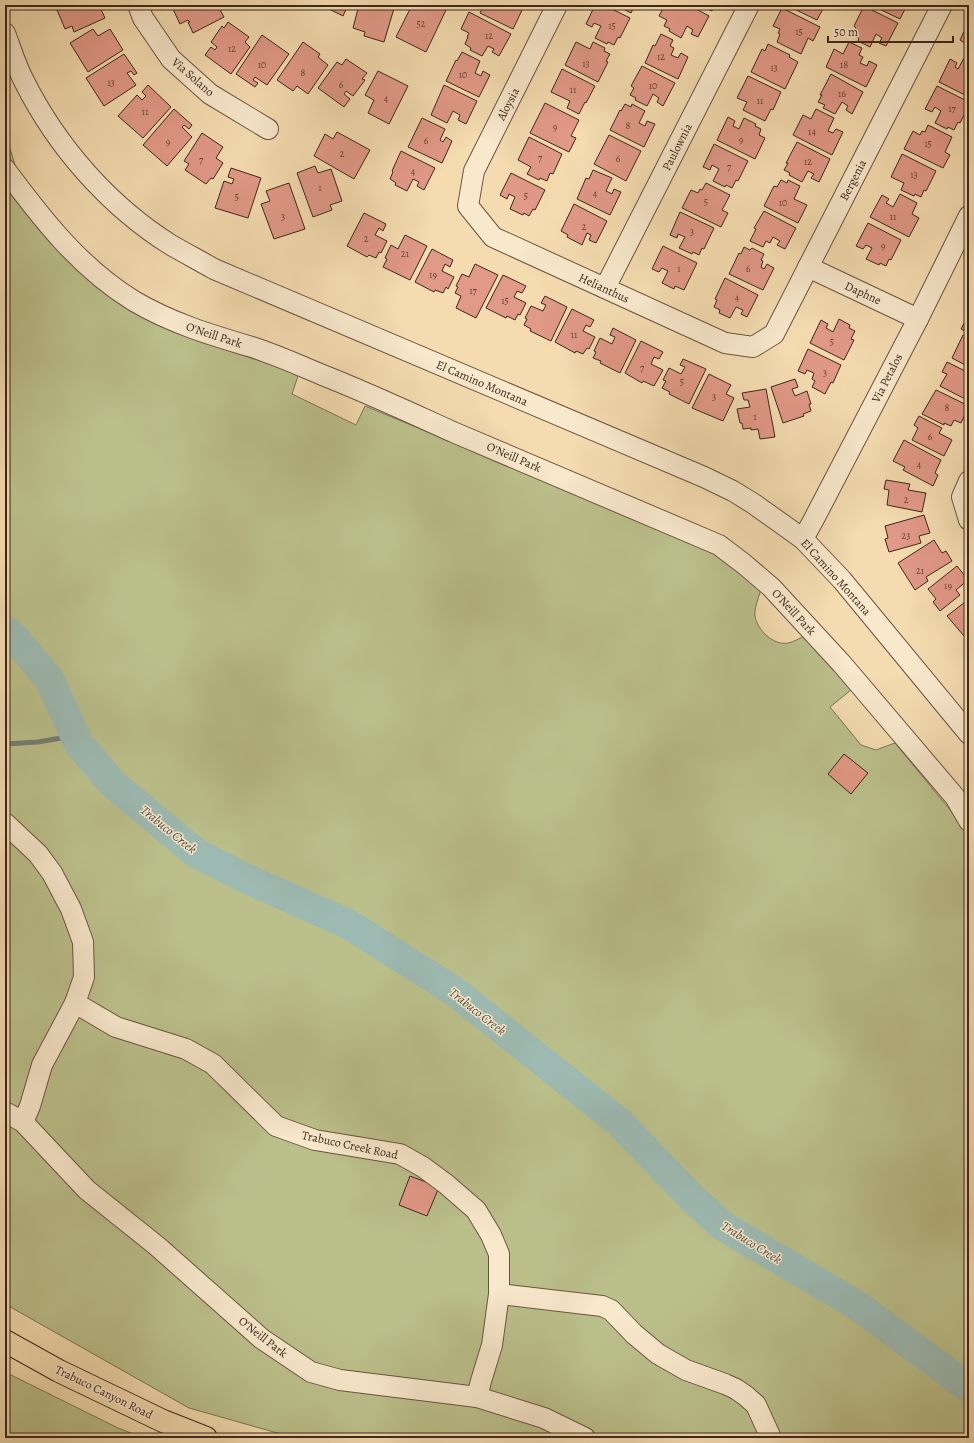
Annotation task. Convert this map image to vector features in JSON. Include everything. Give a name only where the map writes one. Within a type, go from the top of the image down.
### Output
[{"type":"main road","name":"Trabuco Canyon Road","points":[[5,1341],[59,1371],[163,1420],[206,1438]]},
{"type":"street","name":"Via Solano","points":[[138,5],[143,18],[171,58],[210,94],[268,129]]},
{"type":"street","name":"Aloysia","points":[[468,206],[474,171],[558,5]]},
{"type":"street","name":"Paulownia","points":[[605,288],[749,5]]},
{"type":"street","name":"Bergenia","points":[[753,347],[774,334],[942,5]]},
{"type":"street","name":"El Camino Montana","points":[[5,33],[24,82],[58,137],[76,161],[124,209],[171,245],[214,269],[704,477],[733,491],[803,539],[842,580],[969,734]]},
{"type":"street","name":"O'Neill Park","points":[[5,169],[42,218],[68,249],[112,286],[133,301],[160,315],[219,338],[254,348],[311,370],[718,545],[744,564],[771,587],[842,664],[955,797],[969,821]]},
{"type":"street","name":"Helianthus","points":[[468,206],[493,237],[725,343],[753,347]]},
{"type":"street","name":"Via Petalos","points":[[803,539],[918,319],[969,216]]},
{"type":"street","name":"Daphne","points":[[808,268],[918,319]]},
{"type":"street","points":[[966,489],[969,520]]},
{"type":"street","points":[[5,824],[38,854],[52,873],[71,909],[83,942],[84,977],[76,1003],[42,1065],[23,1122]]},
{"type":"street","name":"Trabuco Creek Road","points":[[76,1003],[116,1027],[186,1049],[213,1064],[276,1126],[315,1140],[400,1154],[446,1184],[476,1210],[491,1234],[499,1254],[499,1294],[492,1345],[477,1397]]},
{"type":"street","name":"O'Neill Park","points":[[5,1112],[23,1122],[87,1190],[157,1246],[262,1339],[311,1372],[340,1380],[477,1397],[544,1418],[585,1438]]},
{"type":"street","points":[[499,1294],[602,1306],[611,1310],[634,1334],[658,1354],[686,1370],[725,1384],[746,1396],[756,1406],[771,1438]]},
{"type":"green space","points":[[5,132],[24,195],[118,301],[197,341],[299,373],[292,394],[356,425],[365,406],[716,551],[761,589],[755,616],[759,627],[767,636],[777,642],[788,643],[806,635],[851,690],[830,707],[861,745],[876,750],[895,743],[961,823],[969,837],[969,1438],[295,1438],[189,1408],[5,1304]]},
{"type":"green space","points":[[5,1372],[118,1428],[144,1438],[5,1438]]},
{"type":"building","points":[[55,5],[99,5],[105,18],[74,32],[72,26],[65,29]]},
{"type":"building","points":[[175,5],[219,5],[218,6],[224,17],[193,33],[188,20],[180,24],[172,7]]},
{"type":"building","points":[[321,5],[348,5],[343,16]]},
{"type":"building","points":[[359,5],[395,5],[384,42],[364,36],[365,32],[353,28]]},
{"type":"building","points":[[412,5],[416,5],[426,10],[427,6],[425,5],[437,5],[446,10],[426,52],[396,37]]},
{"type":"building","points":[[484,5],[510,5],[515,7],[516,5],[524,6],[513,29],[480,13]]},
{"type":"building","points":[[595,5],[604,5],[630,18],[620,38],[618,37],[614,45],[608,42],[607,44],[595,38],[601,26],[594,23],[592,27],[586,24]]},
{"type":"building","points":[[615,5],[635,5],[631,13]]},
{"type":"building","points":[[665,5],[689,5],[709,16],[698,37],[691,34],[693,30],[687,26],[681,38],[669,31],[670,29],[664,26],[667,20],[659,16]]},
{"type":"building","points":[[700,5],[714,5],[712,11]]},
{"type":"building","points":[[786,5],[825,5],[817,20]]},
{"type":"building","points":[[871,5],[907,5],[900,19]]},
{"type":"building","points":[[864,6],[898,23],[886,46],[879,43],[882,38],[876,34],[870,47],[858,41],[859,38],[852,35],[856,28],[854,26]]},
{"type":"building","points":[[782,8],[820,27],[813,41],[808,38],[801,54],[777,42],[780,29],[773,26]]},
{"type":"building","points":[[469,12],[511,34],[499,56],[492,52],[494,49],[488,46],[482,56],[470,50],[471,48],[465,44],[469,33],[461,29]]},
{"type":"building","points":[[969,21],[969,40],[968,39],[966,44],[960,40]]},
{"type":"building","points":[[228,22],[249,37],[245,42],[250,47],[231,74],[205,55],[211,47],[215,50],[217,47],[211,42],[222,26],[224,28]]},
{"type":"building","points":[[93,29],[98,36],[110,29],[123,50],[88,72],[70,43]]},
{"type":"building","points":[[661,34],[673,40],[670,46],[674,48],[671,55],[678,58],[681,53],[688,57],[678,79],[645,63],[653,45],[655,46]]},
{"type":"building","points":[[262,35],[289,54],[267,85],[255,77],[253,80],[258,83],[255,87],[236,74]]},
{"type":"building","points":[[303,42],[320,54],[318,57],[328,65],[308,94],[297,86],[293,91],[277,80]]},
{"type":"building","points":[[576,42],[590,49],[593,42],[605,48],[604,51],[610,54],[606,61],[608,62],[598,82],[565,65]]},
{"type":"building","points":[[849,42],[862,48],[859,55],[863,57],[860,63],[867,66],[869,61],[877,65],[866,87],[826,67],[834,49],[843,54]]},
{"type":"building","points":[[768,44],[790,55],[789,57],[798,62],[785,89],[751,72],[762,49],[765,51]]},
{"type":"building","points":[[462,52],[480,61],[475,73],[481,76],[483,71],[490,75],[479,97],[446,81],[456,60],[457,61]]},
{"type":"building","points":[[124,54],[137,73],[134,75],[131,71],[127,73],[136,85],[104,106],[86,78]]},
{"type":"building","points":[[964,58],[969,60],[969,97],[939,82],[950,59],[957,63],[955,67],[958,69]]},
{"type":"building","points":[[346,59],[367,73],[362,79],[365,80],[353,96],[346,91],[344,94],[350,99],[344,107],[318,88],[337,62],[342,65]]},
{"type":"building","points":[[642,66],[675,83],[663,106],[657,102],[659,98],[653,94],[647,106],[635,100],[636,98],[630,95],[634,88],[631,86]]},
{"type":"building","points":[[562,69],[595,86],[579,114],[567,108],[570,101],[551,92]]},
{"type":"building","points":[[378,71],[408,86],[389,124],[368,113],[374,100],[365,95]]},
{"type":"building","points":[[831,74],[863,92],[852,114],[846,110],[848,106],[842,102],[835,114],[823,108],[825,105],[818,102]]},
{"type":"building","points":[[748,76],[781,92],[773,110],[771,109],[765,121],[743,110],[747,102],[737,98]]},
{"type":"building","points":[[148,85],[171,107],[143,138],[118,116],[137,95],[142,100],[146,96],[142,92]]},
{"type":"building","points":[[444,85],[477,101],[466,124],[458,120],[460,115],[453,111],[447,123],[431,115]]},
{"type":"building","points":[[937,86],[969,102],[960,123],[958,122],[954,130],[948,127],[947,129],[935,123],[941,111],[935,107],[932,112],[925,109]]},
{"type":"building","points":[[545,103],[579,120],[571,136],[576,138],[569,152],[530,133]]},
{"type":"building","points":[[625,104],[631,107],[632,104],[645,111],[639,123],[645,126],[647,121],[655,124],[644,147],[610,130],[620,110],[621,111]]},
{"type":"building","points":[[174,109],[192,125],[189,129],[184,125],[182,127],[192,137],[167,166],[143,145]]},
{"type":"building","points":[[816,109],[834,118],[828,131],[833,133],[836,129],[843,132],[832,155],[793,135],[803,115],[811,119]]},
{"type":"building","points":[[728,117],[735,121],[733,126],[739,129],[744,118],[756,124],[755,126],[761,129],[759,135],[765,138],[755,159],[717,140]]},
{"type":"building","points":[[422,118],[445,129],[440,140],[443,142],[446,137],[452,141],[442,163],[408,147]]},
{"type":"building","points":[[928,125],[952,137],[945,152],[950,155],[943,168],[904,149],[913,131],[920,135],[922,131],[925,132]]},
{"type":"building","points":[[337,132],[370,150],[354,179],[314,156],[325,134],[333,139]]},
{"type":"building","points":[[202,133],[223,147],[216,158],[223,163],[213,179],[211,178],[206,184],[185,170],[189,164],[184,161]]},
{"type":"building","points":[[609,135],[641,151],[626,181],[594,164]]},
{"type":"building","points":[[529,137],[562,154],[553,174],[550,173],[547,181],[540,178],[539,180],[527,174],[531,167],[518,160]]},
{"type":"building","points":[[797,142],[830,159],[819,182],[811,178],[814,174],[808,171],[802,182],[789,175],[790,173],[784,170]]},
{"type":"building","points":[[714,144],[748,161],[738,181],[736,180],[732,188],[726,185],[725,187],[713,181],[719,169],[712,165],[710,170],[703,167]]},
{"type":"building","points":[[401,151],[435,168],[424,190],[417,186],[419,182],[413,179],[407,191],[395,185],[396,183],[390,179]]},
{"type":"building","points":[[902,154],[936,171],[926,191],[924,190],[921,197],[915,194],[914,196],[901,190],[904,183],[891,177]]},
{"type":"building","points":[[315,166],[318,173],[331,169],[342,201],[330,205],[332,210],[313,217],[297,173]]},
{"type":"building","points":[[231,168],[261,178],[248,218],[215,208],[224,181],[232,184],[234,179],[228,177]]},
{"type":"building","points":[[593,170],[612,178],[606,191],[612,194],[614,189],[621,192],[610,215],[577,199],[586,178],[589,179]]},
{"type":"building","points":[[511,173],[545,190],[535,210],[533,209],[529,216],[510,209],[515,197],[509,194],[507,199],[500,195]]},
{"type":"building","points":[[781,180],[787,183],[788,180],[800,186],[794,199],[807,205],[798,223],[764,206],[774,186],[777,187]]},
{"type":"building","points":[[289,183],[305,229],[274,239],[261,204],[270,201],[266,191]]},
{"type":"building","points":[[706,183],[730,195],[722,210],[728,213],[721,227],[682,208],[691,190],[698,193],[700,189],[702,190]]},
{"type":"building","points":[[900,194],[917,203],[912,214],[919,218],[909,237],[870,217],[882,195],[889,199],[886,203],[893,207]]},
{"type":"building","points":[[574,204],[607,221],[596,243],[589,240],[591,235],[587,233],[582,245],[567,237],[568,235],[561,231]]},
{"type":"building","points":[[764,211],[796,228],[785,249],[777,245],[780,241],[773,237],[770,243],[766,241],[763,247],[750,241],[756,229],[754,228]]},
{"type":"building","points":[[680,212],[714,228],[704,249],[702,248],[699,255],[693,252],[692,254],[679,248],[685,237],[678,234],[677,238],[670,235]]},
{"type":"building","points":[[364,213],[386,224],[383,231],[379,228],[375,235],[387,241],[381,253],[379,252],[376,258],[369,255],[367,257],[347,246]]},
{"type":"building","points":[[868,223],[901,240],[891,260],[889,259],[886,266],[880,263],[879,265],[866,259],[872,248],[866,245],[863,249],[856,246]]},
{"type":"building","points":[[405,235],[427,246],[410,280],[383,267],[391,245],[398,249]]},
{"type":"building","points":[[663,246],[697,263],[684,290],[675,286],[674,289],[662,283],[668,271],[662,268],[659,272],[652,269]]},
{"type":"building","points":[[744,247],[750,250],[752,248],[764,254],[761,260],[763,261],[761,267],[764,269],[767,264],[774,268],[763,290],[729,274],[739,253],[741,254]]},
{"type":"building","points":[[432,249],[453,260],[450,267],[445,264],[442,271],[454,277],[448,289],[446,287],[443,293],[435,290],[434,292],[415,282]]},
{"type":"building","points":[[475,264],[498,275],[476,318],[456,308],[461,296],[455,293],[458,287],[456,286],[462,274],[469,277]]},
{"type":"building","points":[[503,275],[526,286],[522,293],[517,291],[514,297],[526,303],[520,315],[518,314],[515,320],[507,316],[506,318],[486,308]]},
{"type":"building","points":[[725,278],[758,295],[747,317],[741,314],[743,310],[736,307],[730,318],[719,313],[720,310],[714,307],[717,300],[715,299]]},
{"type":"building","points":[[545,296],[567,307],[551,341],[530,331],[531,329],[524,325],[527,319],[525,318],[531,306],[543,311],[546,305],[541,303]]},
{"type":"building","points":[[572,309],[594,320],[590,327],[586,325],[583,331],[595,337],[589,349],[587,348],[583,354],[576,351],[575,353],[555,342]]},
{"type":"building","points":[[969,314],[969,333],[961,329]]},
{"type":"building","points":[[839,319],[850,325],[849,328],[855,331],[851,339],[854,340],[844,360],[810,343],[821,320],[828,324],[826,328],[833,332]]},
{"type":"building","points":[[613,328],[636,340],[620,373],[600,363],[601,361],[593,358],[596,352],[594,351],[600,338],[612,344],[615,337],[610,335]]},
{"type":"building","points":[[963,335],[969,338],[969,367],[952,358]]},
{"type":"building","points":[[641,341],[663,352],[659,359],[654,357],[651,364],[663,370],[654,386],[643,381],[642,383],[625,373]]},
{"type":"building","points":[[808,349],[841,365],[833,383],[831,382],[825,394],[812,387],[815,381],[812,379],[814,373],[807,370],[805,374],[798,371]]},
{"type":"building","points":[[683,359],[706,369],[689,404],[669,394],[670,392],[662,388],[666,381],[663,380],[669,368],[681,374],[685,367],[680,365]]},
{"type":"building","points":[[947,362],[969,373],[969,401],[940,386],[947,374],[942,372]]},
{"type":"building","points":[[709,374],[731,385],[726,394],[734,398],[723,421],[692,408]]},
{"type":"building","points":[[795,379],[798,387],[792,389],[795,396],[807,391],[811,404],[809,404],[811,411],[803,414],[804,416],[783,423],[771,387]]},
{"type":"building","points":[[766,389],[775,437],[760,439],[758,429],[743,429],[737,409],[750,407],[748,400],[744,400],[742,393]]},
{"type":"building","points":[[936,390],[969,406],[961,423],[954,420],[951,426],[944,423],[944,425],[922,414]]},
{"type":"building","points":[[919,416],[942,428],[939,433],[952,440],[944,456],[912,440],[918,428],[914,425]]},
{"type":"building","points":[[904,440],[941,460],[935,473],[938,475],[933,486],[903,470],[905,467],[893,461]]},
{"type":"building","points":[[886,480],[910,484],[908,490],[926,493],[922,512],[887,505],[889,490],[884,489]]},
{"type":"building","points":[[924,515],[930,533],[919,536],[921,543],[889,552],[885,539],[888,538],[885,526]]},
{"type":"building","points":[[934,540],[942,553],[946,551],[952,561],[926,577],[928,581],[915,590],[898,563]]},
{"type":"building","points":[[957,566],[968,580],[956,590],[960,595],[940,611],[933,602],[936,599],[928,589]]},
{"type":"building","points":[[969,599],[969,632],[964,636],[947,616]]},
{"type":"building","points":[[969,641],[969,652],[964,646]]},
{"type":"building","points":[[844,754],[868,773],[851,794],[828,774]]},
{"type":"building","points":[[410,1176],[439,1187],[427,1216],[399,1205]]},
{"type":"waterway","name":"Trabuco Creek","points":[[5,630],[15,638],[49,679],[79,744],[112,783],[196,853],[245,878],[348,924],[454,991],[620,1123],[692,1198],[723,1226],[858,1306],[969,1388]]},
{"type":"waterway","points":[[5,744],[38,742],[61,738],[79,744]]}]
